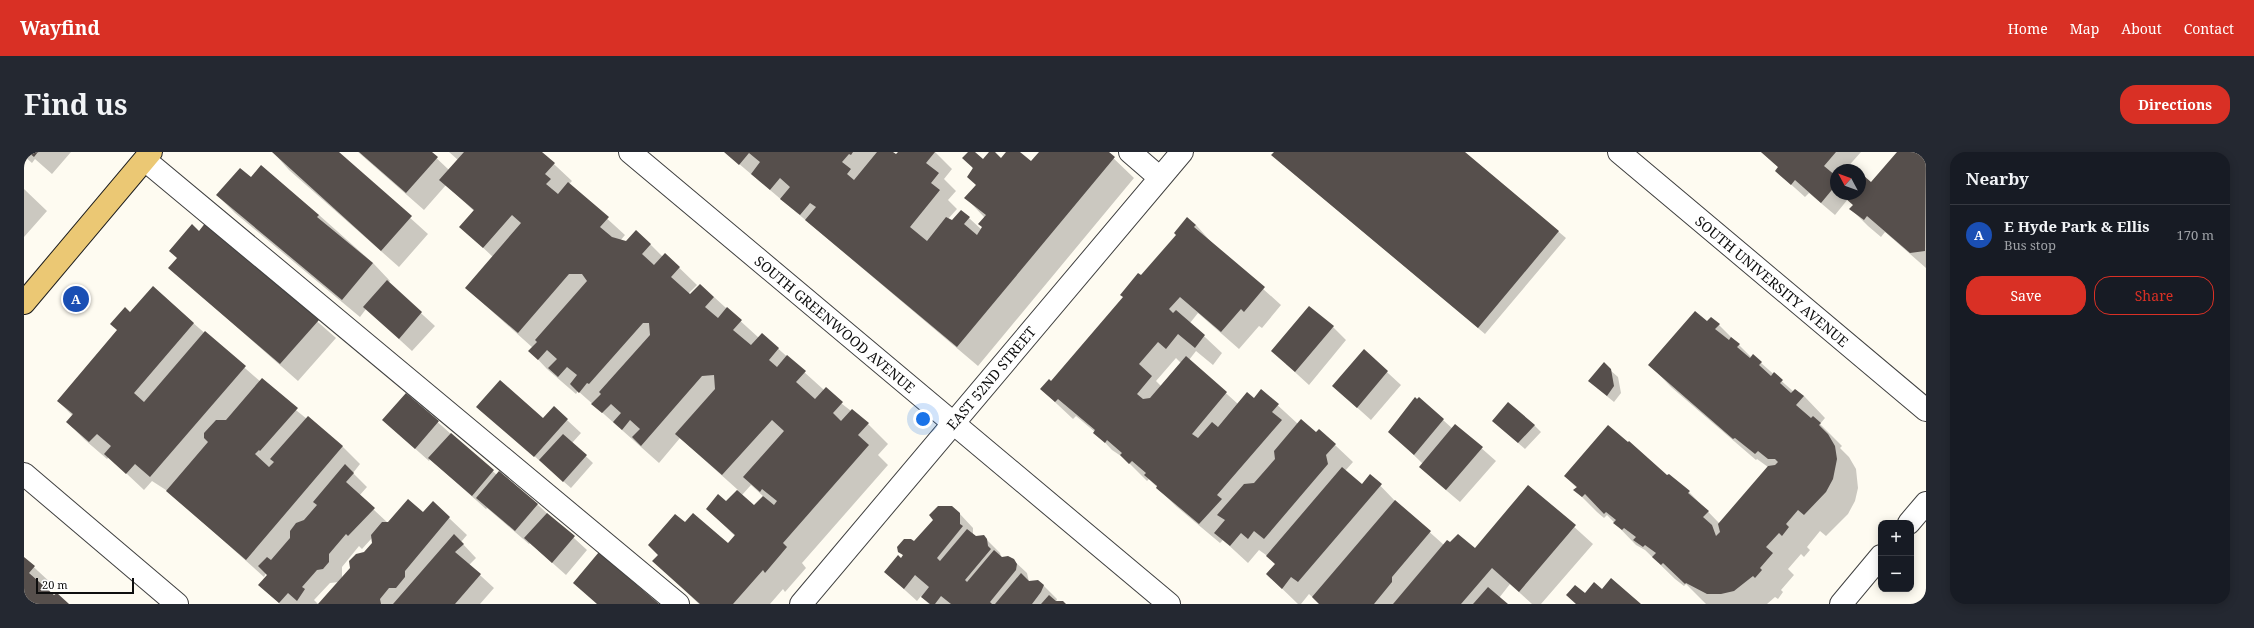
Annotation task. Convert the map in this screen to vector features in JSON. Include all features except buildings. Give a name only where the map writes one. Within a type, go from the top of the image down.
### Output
[{"type":"main road","points":[[24,303],[148,156]]},
{"type":"street","name":"SOUTH GREENWOOD AVENUE","points":[[630,152],[1169,604]]},
{"type":"street","points":[[1130,152],[1160,178]]},
{"type":"street","name":"EAST 52ND STREET","points":[[801,604],[1182,152]]},
{"type":"street","name":"SOUTH UNIVERSITY AVENUE","points":[[1619,152],[1926,410]]},
{"type":"street","points":[[148,156],[678,604]]},
{"type":"street","points":[[24,474],[177,604]]},
{"type":"street","points":[[1912,520],[1926,503]]},
{"type":"street","points":[[1841,604],[1878,560]]},
{"type":"place","name":"E Hyde Park & Ellis","points":[[76,299]]}]
